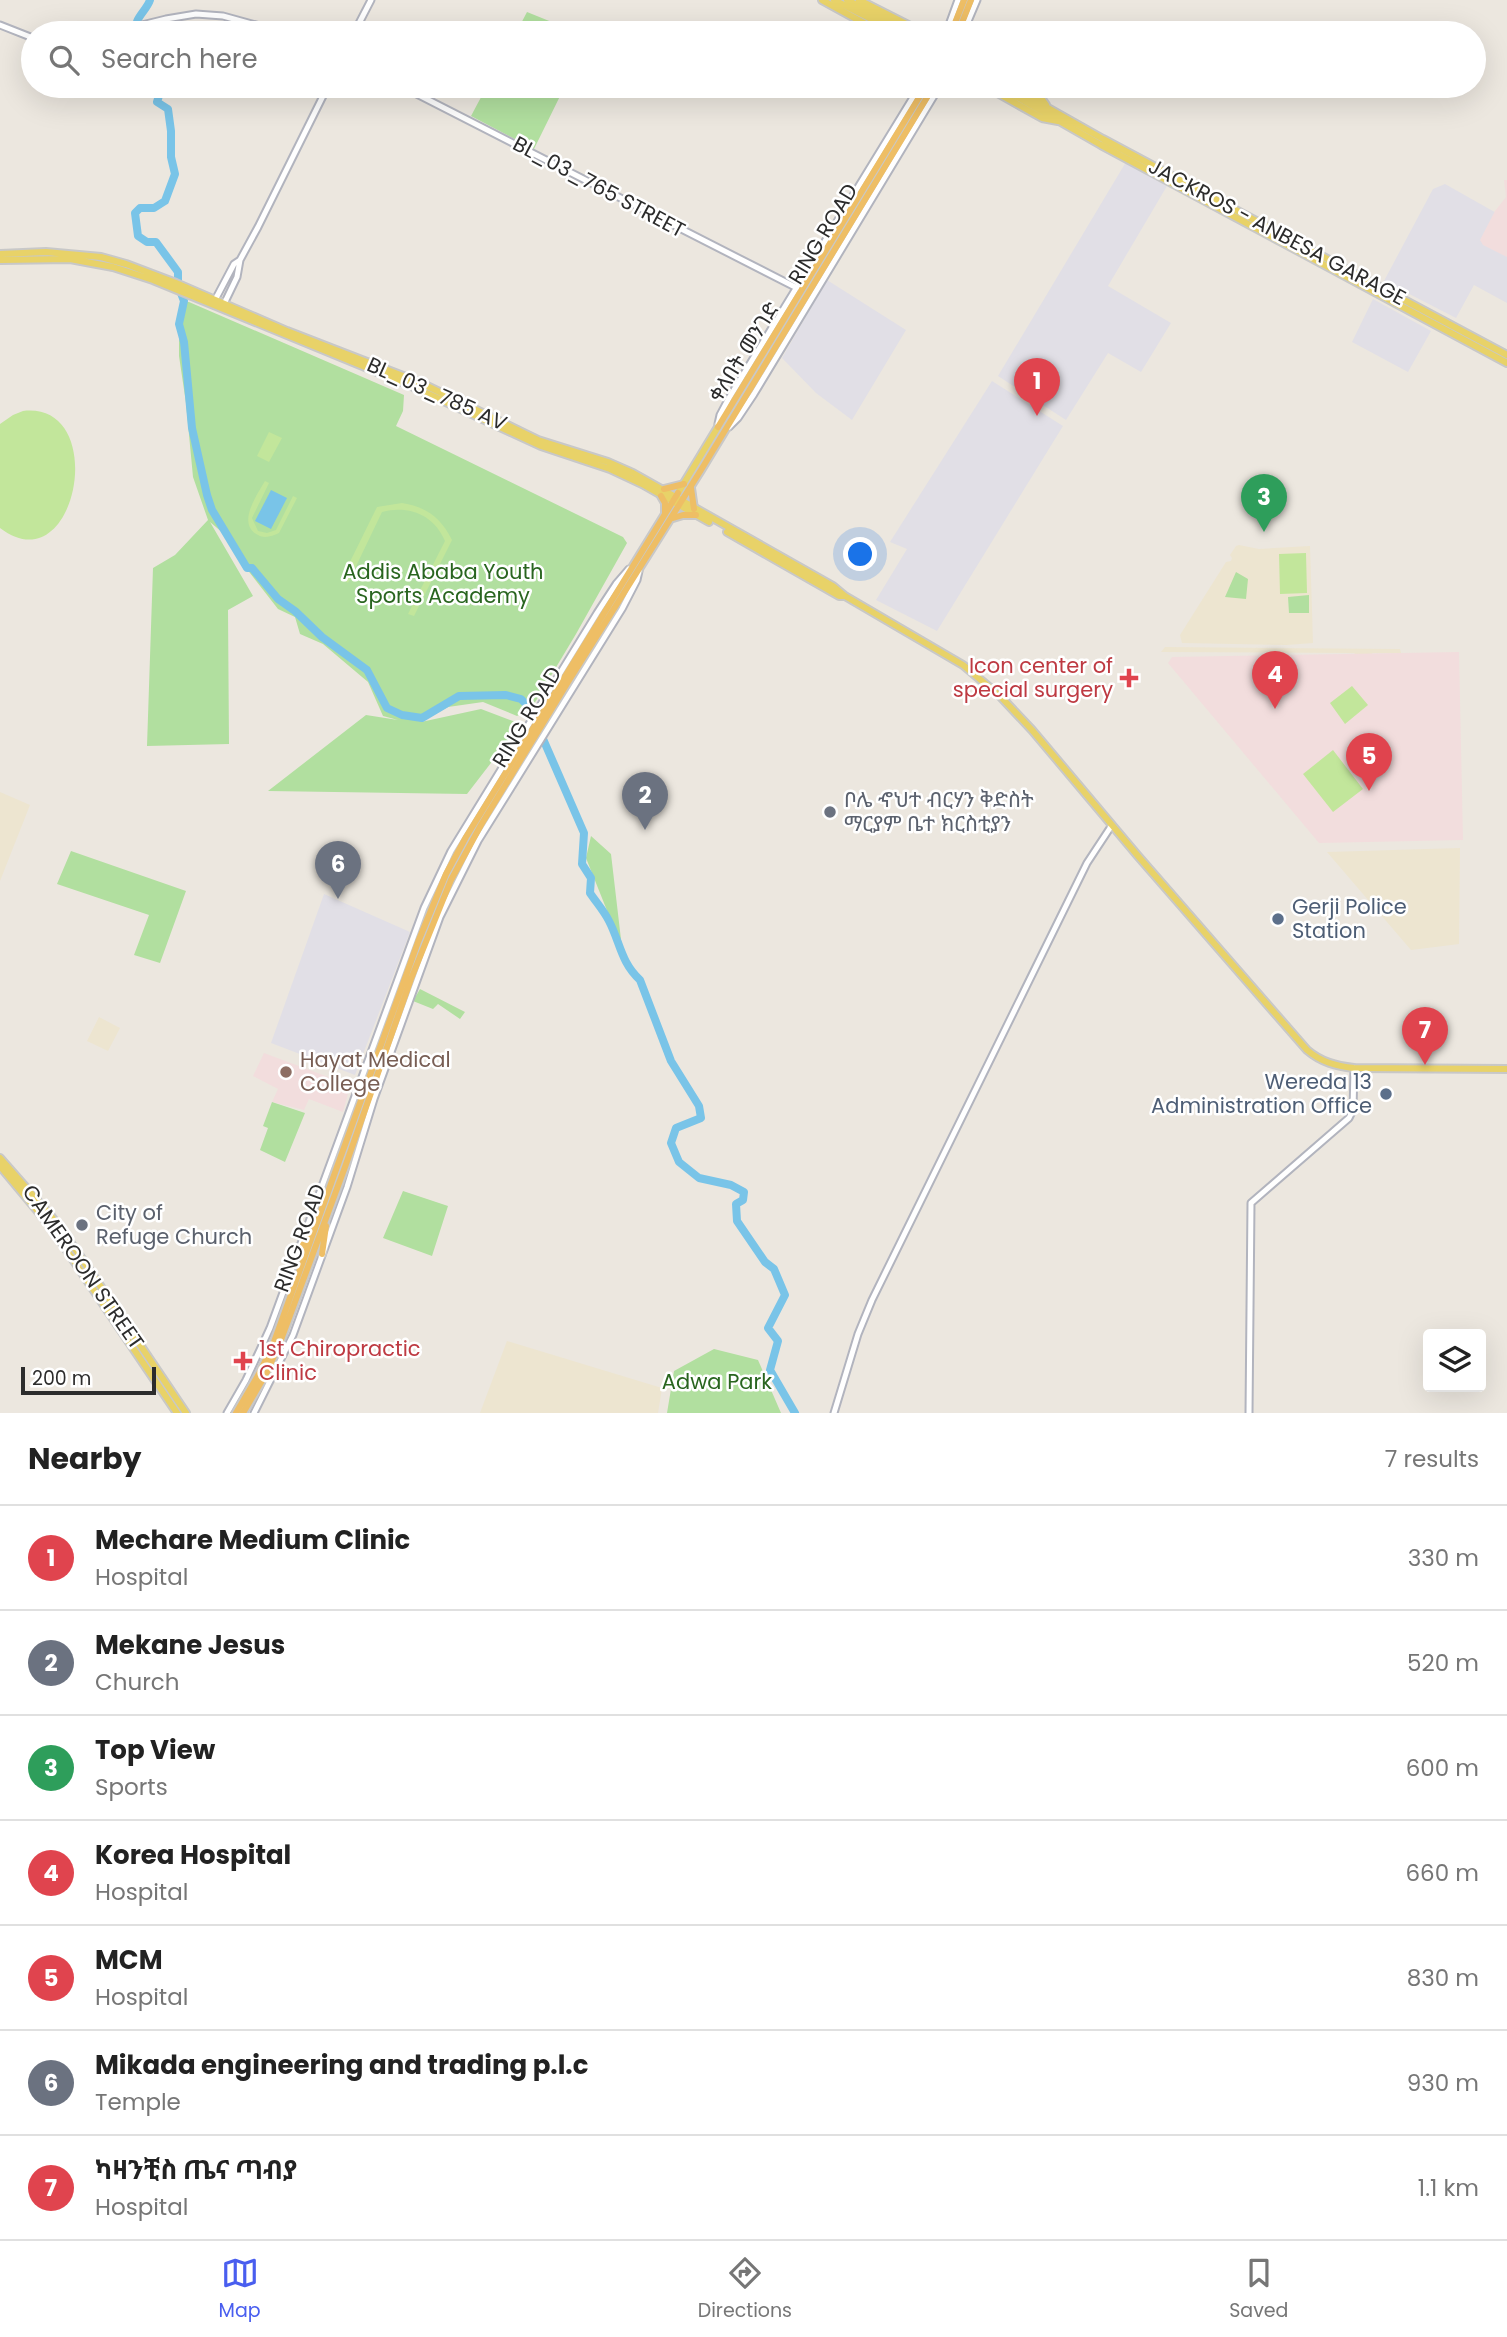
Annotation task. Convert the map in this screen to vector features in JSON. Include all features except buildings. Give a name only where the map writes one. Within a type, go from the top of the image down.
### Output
[{"type":"highway","points":[[952,21],[964,0]]},
{"type":"highway","points":[[963,21],[971,0]]},
{"type":"highway","name":"ቀለበት መንገድ","points":[[718,427],[919,98]]},
{"type":"highway","name":"RING ROAD","points":[[687,486],[726,428],[927,98]]},
{"type":"highway","points":[[687,486],[695,512],[668,517],[663,492],[687,486]]},
{"type":"highway","name":"RING ROAD","points":[[243,1413],[277,1352],[319,1219],[405,977],[446,874],[466,837],[678,500]]},
{"type":"highway","name":"RING ROAD","points":[[236,1413],[267,1357],[328,1214],[411,979],[445,892],[467,850],[540,736],[537,723],[540,713],[637,567]]},
{"type":"highway","points":[[322,1254],[328,1214]]},
{"type":"highway","points":[[299,1251],[319,1219]]},
{"type":"main road","points":[[822,0],[861,21]]},
{"type":"main road","points":[[834,0],[876,21]]},
{"type":"main road","points":[[847,0],[888,21]]},
{"type":"main road","points":[[859,0],[900,21]]},
{"type":"main road","points":[[1006,98],[1042,118],[1060,121]]},
{"type":"main road","points":[[1022,98],[1048,111]]},
{"type":"main road","points":[[1031,98],[1060,121],[1507,362]]},
{"type":"main road","points":[[1041,98],[1048,111]]},
{"type":"main road","name":"JACKROS - ANBESA GARAGE","points":[[1048,111],[1207,198],[1507,355]]},
{"type":"main road","points":[[0,257],[71,259],[99,263],[195,295]]},
{"type":"main road","name":"BL_03_785 AV","points":[[195,295],[215,300],[421,383],[538,440],[608,462],[833,586],[845,596],[963,665],[1032,730],[1307,1050],[1326,1062],[1354,1069],[1507,1069]]},
{"type":"main road","name":"BL_03_785 AV","points":[[195,295],[409,385],[536,444],[610,469],[663,492]]},
{"type":"main road","name":"ቀለበት መንገድ","points":[[678,500],[718,427]]},
{"type":"main road","name":"CAMEROON STREET","points":[[0,1158],[51,1216],[167,1393],[177,1413]]},
{"type":"main road","name":"CAMEROON STREET","points":[[0,1166],[75,1255]]},
{"type":"main road","name":"CAMEROON STREET","points":[[167,1393],[186,1413]]},
{"type":"street","points":[[360,21],[371,0]]},
{"type":"street","points":[[950,21],[958,0]]},
{"type":"street","points":[[968,21],[977,0]]},
{"type":"street","points":[[159,21],[203,15],[240,21]]},
{"type":"street","points":[[0,24],[21,33]]},
{"type":"street","points":[[224,304],[237,277],[240,260],[322,98]]},
{"type":"street","name":"BL_03_765 STREET","points":[[425,98],[797,288]]},
{"type":"street","points":[[718,427],[720,415],[729,398],[913,98]]},
{"type":"street","points":[[726,428],[738,418],[754,394],[933,98]]},
{"type":"street","points":[[215,300],[234,264],[240,260]]},
{"type":"street","name":"RING ROAD","points":[[254,1413],[287,1350],[347,1187],[378,1088],[440,916],[468,858],[536,747],[540,736],[622,608],[637,580],[637,567]]},
{"type":"street","name":"RING ROAD","points":[[227,1413],[263,1346],[424,908],[451,851],[537,723]]},
{"type":"street","points":[[834,1413],[855,1343],[872,1300],[1087,863],[1112,825]]},
{"type":"street","points":[[1249,1413],[1251,1203],[1349,1118],[1353,1110],[1354,1069]]},
{"type":"shaded area","points":[[182,17],[183,21],[164,21]]},
{"type":"shaded area","points":[[1126,162],[1167,186],[1108,286],[1171,323],[1141,372],[1108,353],[1066,420],[998,376]]},
{"type":"shaded area","points":[[1504,180],[1507,180],[1507,257],[1483,245],[1480,240],[1495,211],[1506,197]]},
{"type":"shaded area","points":[[1445,184],[1507,219],[1507,303],[1474,285],[1456,318],[1384,281],[1433,189]]},
{"type":"shaded area","points":[[827,280],[906,330],[852,420],[816,393],[782,358]]},
{"type":"shaded area","points":[[1373,299],[1431,331],[1408,372],[1352,342]]},
{"type":"shaded area","points":[[992,381],[1063,426],[937,631],[876,600],[907,549],[890,542]]},
{"type":"shaded area","points":[[1239,545],[1259,549],[1310,546],[1313,643],[1182,643],[1180,635]]},
{"type":"shaded area","points":[[1165,647],[1400,649],[1401,653],[1372,653],[1373,669],[1354,653],[1161,652]]},
{"type":"shaded area","points":[[1459,652],[1463,840],[1319,843],[1168,663],[1172,657]]},
{"type":"shaded area","points":[[0,792],[30,805],[0,881]]},
{"type":"shaded area","points":[[1460,848],[1459,944],[1411,950],[1327,852]]},
{"type":"shaded area","points":[[324,894],[410,932],[355,1075],[271,1043]]},
{"type":"shaded area","points":[[99,1017],[120,1028],[108,1051],[87,1041]]},
{"type":"shaded area","points":[[264,1053],[350,1086],[343,1112],[309,1099],[304,1110],[272,1102],[278,1089],[253,1076]]},
{"type":"shaded area","points":[[507,1341],[662,1388],[658,1413],[480,1413]]},
{"type":"green space","points":[[527,12],[549,21],[522,21]]},
{"type":"green space","points":[[481,98],[559,98],[534,149],[471,116]]},
{"type":"green space","name":"Addis Ababa Youth Sports Academy","points":[[185,302],[404,395],[403,411],[396,426],[623,537],[627,543],[531,709],[517,716],[483,702],[448,707],[421,722],[481,709],[521,724],[467,794],[268,791],[366,715],[398,720],[383,716],[368,682],[323,644],[300,634],[295,617],[278,609],[239,559],[223,533],[210,522],[253,596],[228,610],[229,744],[147,746],[153,568],[175,555],[208,520],[193,477],[179,356],[179,322]]},
{"type":"green space","points":[[23,411],[50,416],[67,433],[75,459],[73,488],[64,514],[48,533],[27,540],[0,528],[0,424]]},
{"type":"green space","points":[[269,432],[282,438],[269,462],[257,456]]},
{"type":"green space","points":[[265,481],[269,483],[252,518],[258,531],[267,533],[276,530],[293,496],[297,498],[279,533],[266,537],[252,530],[248,517],[253,501]]},
{"type":"green space","points":[[402,503],[419,507],[432,515],[452,540],[414,616],[408,614],[445,541],[434,525],[419,514],[402,510],[382,512],[348,583],[342,578],[377,507]]},
{"type":"green space","points":[[1306,553],[1307,593],[1280,594],[1279,554]]},
{"type":"green space","points":[[1236,572],[1248,579],[1246,599],[1225,597]]},
{"type":"green space","points":[[1309,595],[1309,613],[1289,613],[1288,597]]},
{"type":"green space","points":[[1352,686],[1368,705],[1345,724],[1330,703]]},
{"type":"green space","points":[[1333,750],[1363,789],[1333,812],[1303,774]]},
{"type":"green space","points":[[591,836],[611,854],[622,948],[586,858]]},
{"type":"green space","points":[[71,851],[186,891],[160,963],[134,955],[149,915],[57,884]]},
{"type":"green space","points":[[420,989],[465,1012],[460,1019],[438,1004],[433,1009],[413,1001]]},
{"type":"green space","points":[[272,1102],[305,1113],[285,1162],[260,1150],[268,1128],[263,1126]]},
{"type":"green space","points":[[403,1191],[448,1206],[432,1256],[383,1238]]},
{"type":"green space","name":"Adwa Park","points":[[714,1349],[758,1360],[781,1413],[667,1413],[674,1371]]},
{"type":"water","points":[[271,490],[287,498],[271,529],[255,521]]},
{"type":"waterway","points":[[138,21],[150,0]]},
{"type":"waterway","points":[[158,98],[157,102],[168,109],[171,157],[175,174],[165,201],[154,208],[140,208],[135,213],[138,236],[147,242],[156,242],[178,272],[178,285],[184,301],[179,324],[184,342],[192,428],[207,495],[212,510],[247,568],[252,568],[278,599],[322,637],[367,670],[387,708],[402,715],[422,718],[459,696],[506,695],[521,699],[531,709],[535,720]]},
{"type":"waterway","points":[[540,732],[584,833],[582,864],[591,878],[590,893],[609,921],[629,967],[640,980],[671,1061],[699,1106],[701,1118],[676,1128],[671,1143],[679,1162],[699,1178],[731,1185],[744,1192],[743,1200],[736,1204],[737,1221],[765,1262],[774,1269],[785,1295],[768,1328],[778,1341],[770,1370],[795,1413]]},
{"type":"place","name":"Mechare Medium Clinic","points":[[1037,416]]},
{"type":"place","name":"Top View","points":[[1264,532]]},
{"type":"place","name":"Icon center of special surgery","points":[[1129,678]]},
{"type":"place","name":"Korea Hospital","points":[[1275,709]]},
{"type":"place","name":"MCM","points":[[1369,791]]},
{"type":"place","name":"ቦሌ ኆህተ ብርሃን ቅድስት ማርያም ቤተ ክርስቲያን","points":[[830,812]]},
{"type":"place","name":"Mekane Jesus","points":[[645,830]]},
{"type":"place","name":"Mikada engineering and trading p.l.c","points":[[338,899]]},
{"type":"place","name":"Gerji Police Station","points":[[1278,919]]},
{"type":"place","name":"ካዛንቺስ ጤና ጣብያ","points":[[1425,1065]]},
{"type":"place","name":"Hayat Medical College","points":[[286,1072]]},
{"type":"place","name":"Wereda 13 Administration Office","points":[[1386,1094]]},
{"type":"place","name":"City of Refuge Church","points":[[82,1225]]},
{"type":"place","name":"1st Chiropractic Clinic","points":[[243,1361]]}]
